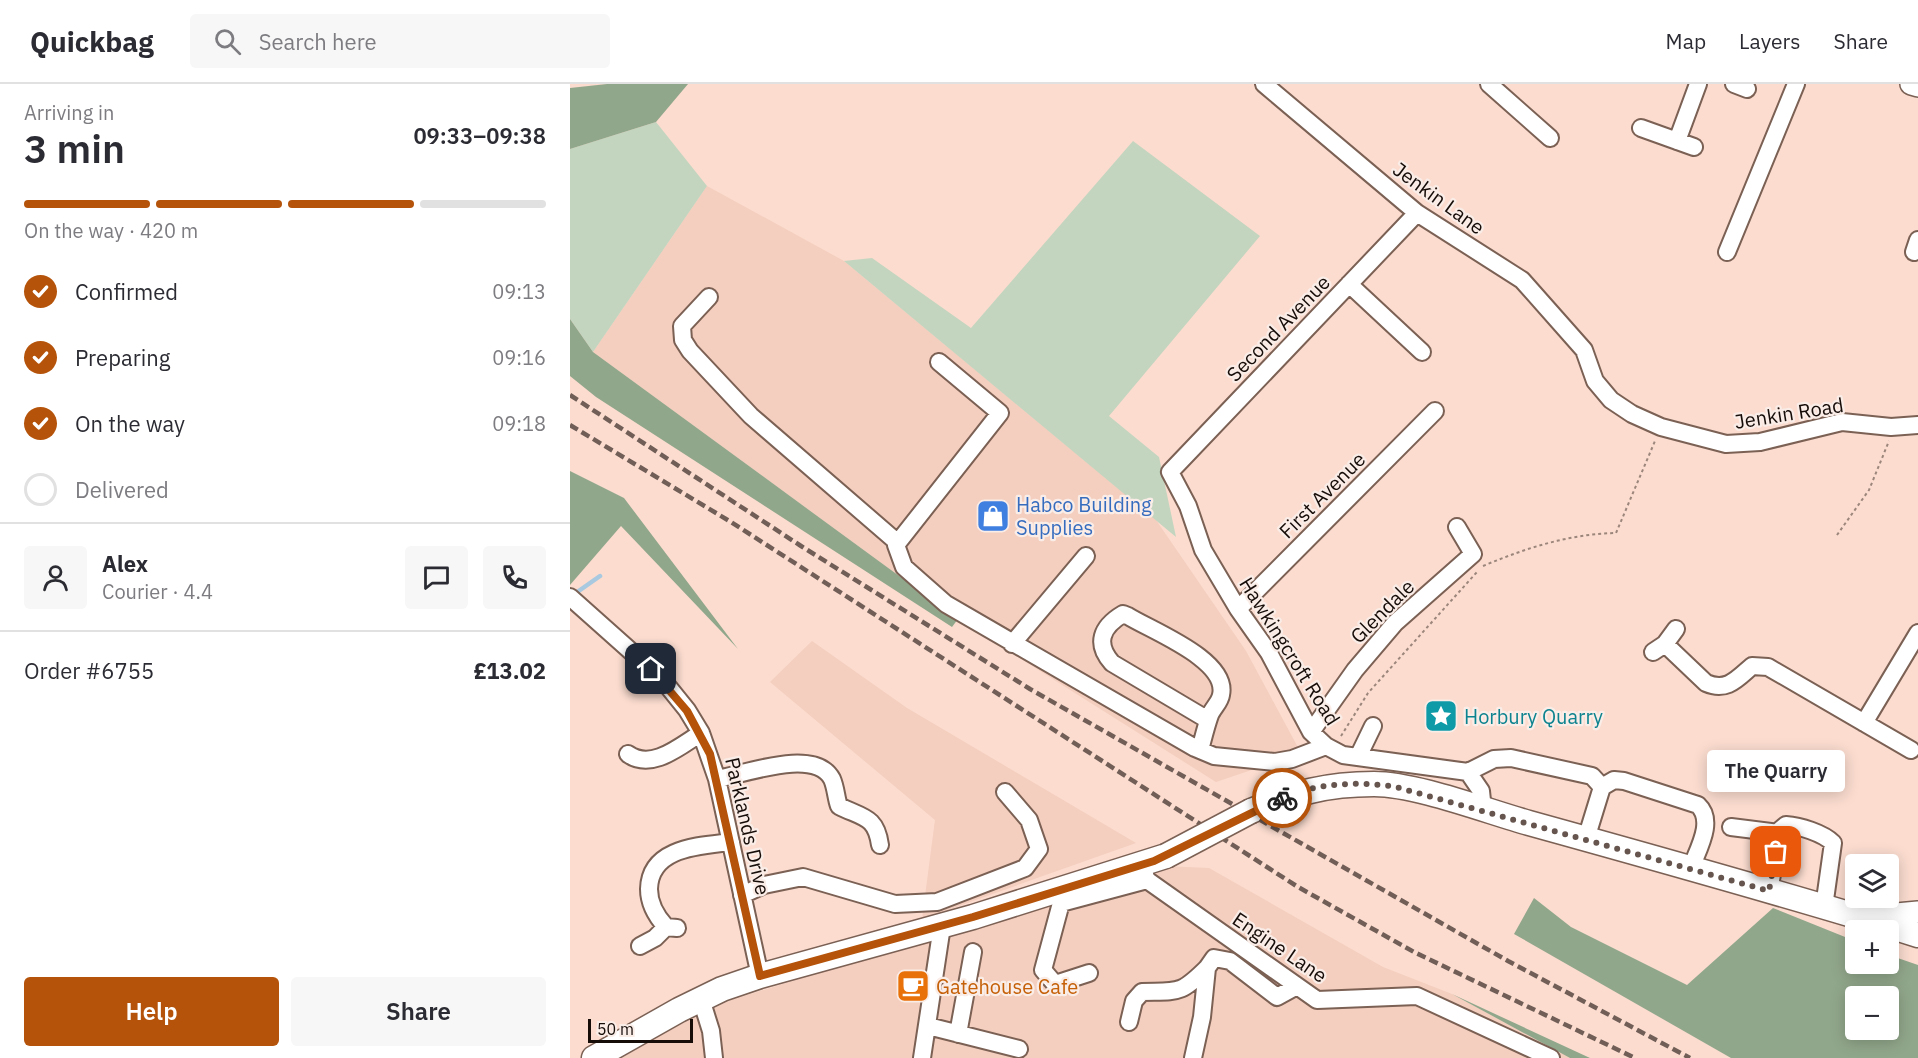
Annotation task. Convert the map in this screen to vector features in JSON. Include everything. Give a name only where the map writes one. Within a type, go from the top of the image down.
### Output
[{"type":"highway","points":[[594,1058],[701,999],[760,976],[1144,872],[1166,856],[1251,811],[1295,792],[1335,785],[1377,784],[1415,791],[1691,868],[1918,935]]},
{"type":"main road","points":[[1911,84],[1918,86]]},
{"type":"main road","points":[[1860,917],[1918,912]]},
{"type":"street","name":"Jenkin Lane","points":[[1264,84],[1417,213],[1522,280],[1584,350]]},
{"type":"street","points":[[1489,84],[1550,138]]},
{"type":"street","points":[[1677,141],[1698,84]]},
{"type":"street","points":[[1727,252],[1796,84]]},
{"type":"street","points":[[1641,128],[1694,147]]},
{"type":"street","name":"Second Avenue","points":[[1170,472],[1417,213]]},
{"type":"street","points":[[1349,284],[1422,352]]},
{"type":"street","points":[[708,297],[682,326],[683,340],[690,351],[751,416],[898,543]]},
{"type":"street","name":"Jenkin Road","points":[[1584,350],[1595,381],[1611,400],[1661,427],[1726,444],[1760,442],[1842,422],[1918,425]]},
{"type":"street","points":[[939,362],[1000,413],[896,545],[904,567],[920,583],[946,604],[1012,644],[1214,756],[1275,762],[1329,748]]},
{"type":"street","name":"First Avenue","points":[[1238,609],[1436,412]]},
{"type":"street","name":"Hawkingcroft Road","points":[[1170,472],[1188,506],[1203,550],[1238,609],[1269,653],[1311,732],[1329,748],[1358,757],[1468,772]]},
{"type":"street","name":"Glendale","points":[[1311,732],[1354,670],[1395,623],[1473,554],[1457,527]]},
{"type":"street","points":[[1012,644],[1086,556]]},
{"type":"street","name":"Parklands Drive","points":[[570,597],[662,679],[701,733],[717,779],[760,976]]},
{"type":"street","points":[[1200,750],[1208,720],[1221,697],[1222,685],[1206,660],[1123,614],[1107,626],[1101,643],[1104,653],[1112,663],[1208,720]]},
{"type":"street","points":[[1676,629],[1659,648],[1706,683],[1713,686],[1729,686],[1752,666],[1768,667],[1911,750]]},
{"type":"street","points":[[1864,723],[1918,633]]},
{"type":"street","points":[[1358,757],[1373,726]]},
{"type":"street","points":[[628,754],[635,759],[655,759],[701,733]]},
{"type":"street","points":[[1483,810],[1481,792],[1468,772],[1494,759],[1512,759],[1592,776],[1602,787]]},
{"type":"street","points":[[717,779],[794,762],[814,765],[832,779],[839,806],[873,822],[878,829],[880,845]]},
{"type":"street","points":[[1586,839],[1602,787],[1614,780],[1624,781],[1698,805],[1704,811],[1707,821],[1691,868]]},
{"type":"street","points":[[742,895],[764,885],[803,877],[895,904],[937,902],[1025,868],[1039,849],[1029,820],[1005,792]]},
{"type":"street","points":[[1769,891],[1779,833],[1782,827],[1793,826],[1828,838],[1833,843],[1824,907]]},
{"type":"street","points":[[1731,827],[1779,833]]},
{"type":"street","points":[[640,946],[671,928],[657,917],[649,893],[650,882],[660,861],[683,849],[730,842]]},
{"type":"street","points":[[1089,973],[1055,984],[1043,970],[1061,903],[1144,872]]},
{"type":"street","name":"Engine Lane","points":[[1144,872],[1317,1000],[1417,996],[1551,1058]]},
{"type":"street","points":[[922,1058],[942,926]]},
{"type":"street","points":[[958,1034],[973,952]]},
{"type":"street","points":[[1129,1022],[1134,1001],[1142,992],[1175,993],[1189,986],[1214,958],[1230,961],[1277,997],[1297,986]]},
{"type":"street","points":[[1193,1058],[1202,1017],[1207,968]]},
{"type":"street","points":[[701,999],[711,1031],[714,1058]]},
{"type":"street","points":[[928,1026],[1019,1049]]},
{"type":"path","points":[[1837,535],[1869,490],[1896,425]]},
{"type":"path","points":[[1329,748],[1368,693],[1483,566],[1527,548],[1588,534],[1616,533],[1661,427]]},
{"type":"shaded area","points":[[707,186],[844,261],[1156,520],[1246,651],[1301,753],[1216,782],[958,619],[593,352]]},
{"type":"shaded area","points":[[812,641],[907,708],[1136,843],[922,919],[935,820],[770,682]]},
{"type":"shaded area","points":[[1163,866],[1209,868],[1383,967],[1452,994],[1570,1058],[621,1058],[659,1035],[731,1000]]},
{"type":"green space","points":[[607,84],[688,84],[656,122],[570,149],[570,88]]},
{"type":"green space","points":[[656,122],[707,186],[593,352],[570,319],[570,149]]},
{"type":"green space","points":[[1133,141],[1260,236],[1109,416],[1159,457],[1176,537],[844,261],[872,258],[971,328]]},
{"type":"green space","points":[[570,319],[593,352],[958,619],[952,627],[596,397],[570,376]]},
{"type":"green space","points":[[570,471],[624,498],[738,649],[621,526],[570,585]]},
{"type":"green space","points":[[1534,898],[1571,927],[1687,985],[1773,908],[1845,937],[1845,974],[1899,974],[1899,958],[1918,965],[1918,1058],[1731,1058],[1514,934]]},
{"type":"green space","points":[[1452,994],[1590,1058],[1570,1058]]},
{"type":"waterway","points":[[573,595],[600,576]]},
{"type":"railway","points":[[570,395],[801,546],[1030,689],[1508,961],[1690,1058]]},
{"type":"railway","points":[[570,425],[731,522],[1298,887],[1414,952],[1635,1058]]},
{"type":"way so far","points":[[1282,798],[1295,792],[1335,785],[1377,784],[1396,787],[1769,891],[1776,852]]},
{"type":"place","name":"Habco Building Supplies","points":[[993,516]]},
{"type":"place","name":"Horbury Quarry","points":[[1441,716]]},
{"type":"place","name":"The Quarry","points":[[1776,852]]},
{"type":"place","name":"Gatehouse Cafe","points":[[913,986]]},
{"type":"route","points":[[651,669],[662,679],[687,711],[701,733],[710,754],[760,976],[973,917],[1154,861],[1251,811],[1282,798]]}]
